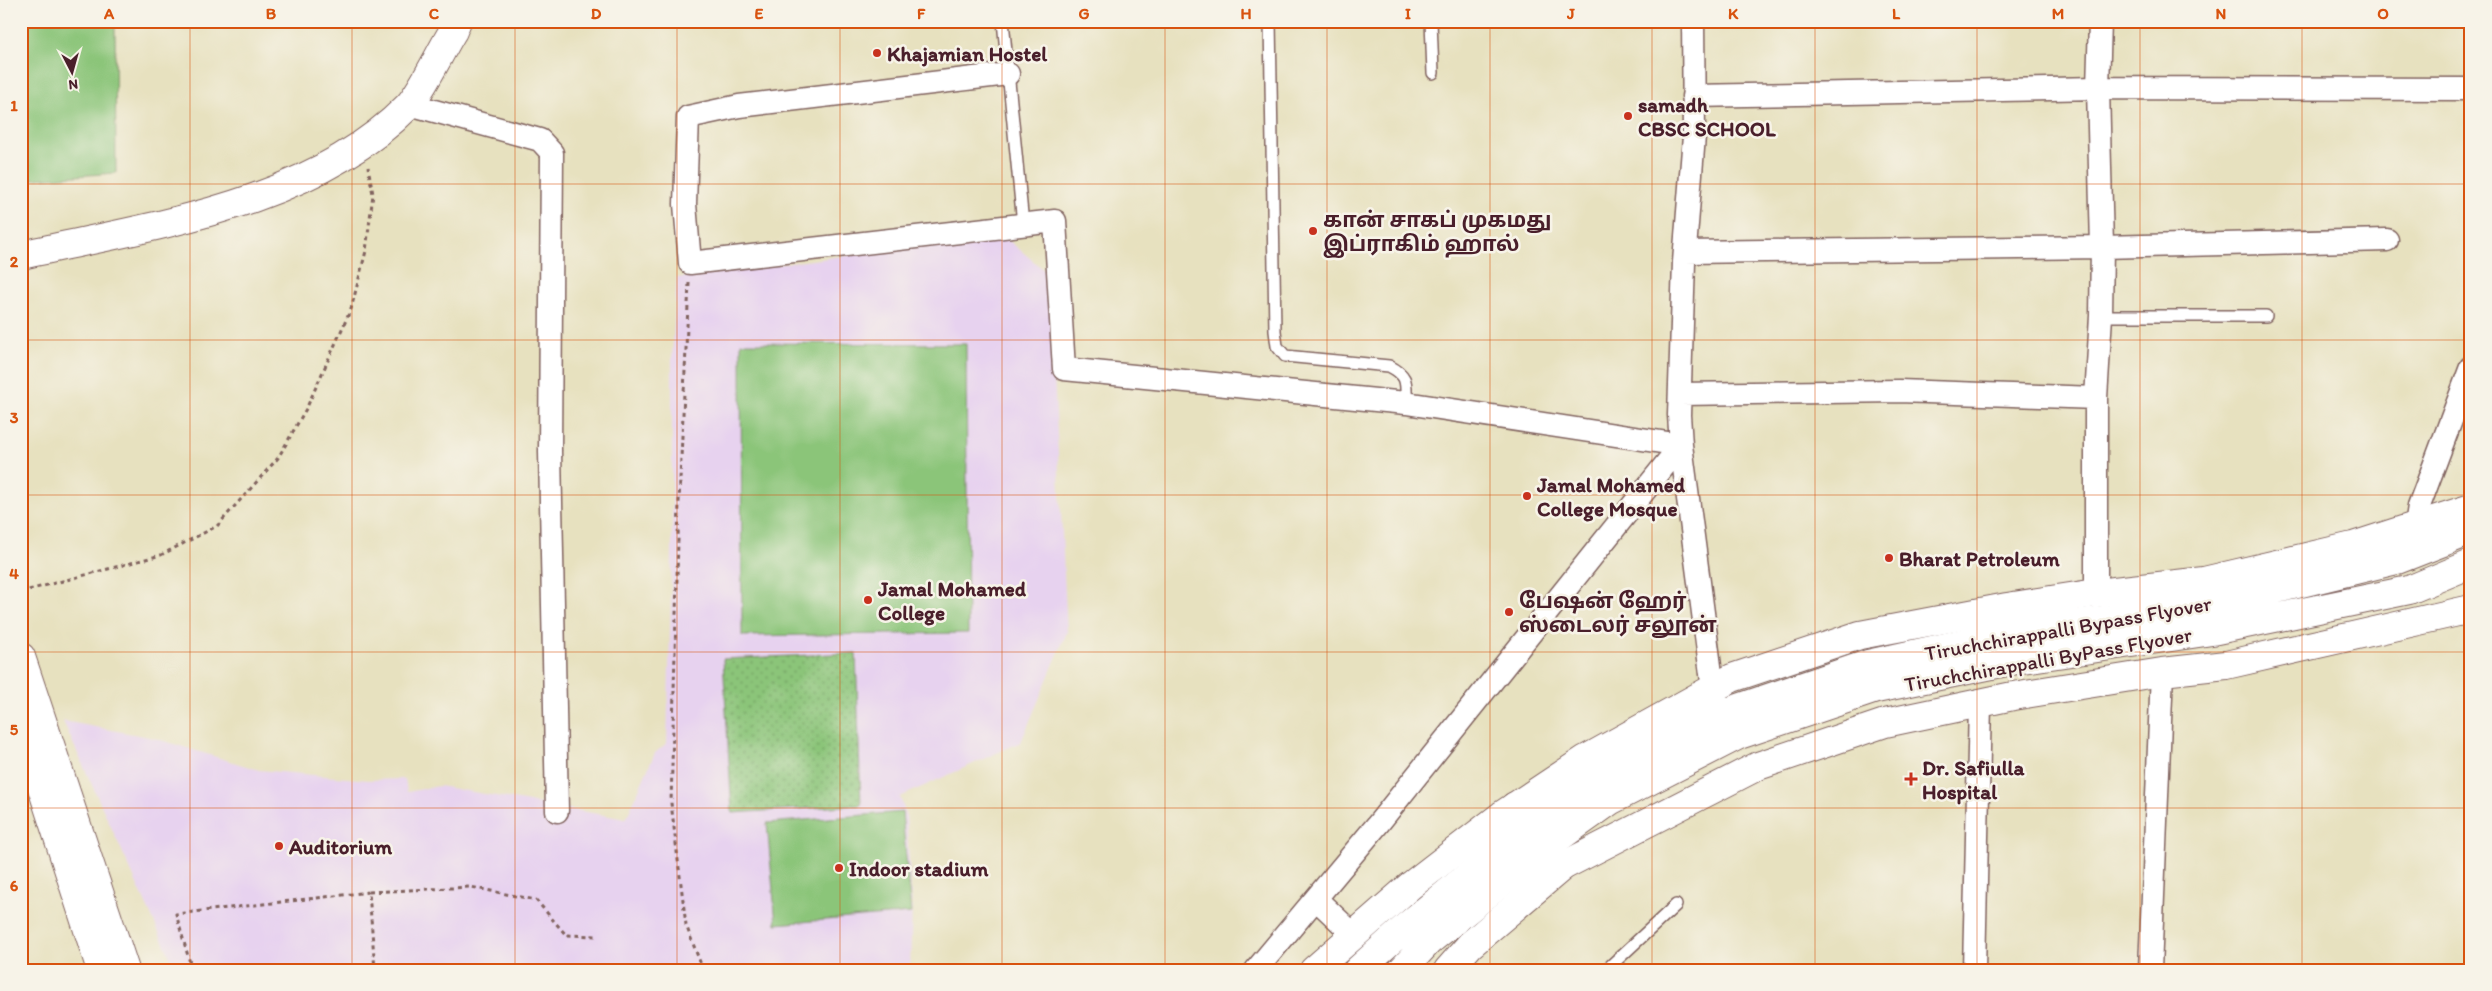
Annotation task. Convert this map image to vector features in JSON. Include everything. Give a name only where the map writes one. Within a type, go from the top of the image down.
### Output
[{"type":"main road","points":[[21,255],[224,208],[300,180],[364,144],[409,104],[453,31],[457,21]]},
{"type":"main road","points":[[1314,970],[1410,886],[1520,817],[1586,759],[1732,678],[1860,635],[2008,607],[2204,581],[2353,546],[2471,508]]},
{"type":"main road","name":"Tiruchchirappalli Bypass Flyover","points":[[1358,970],[1520,817],[1604,790],[1727,712],[1868,664],[2010,633],[2210,605],[2397,560],[2471,531]]},
{"type":"main road","name":"Tiruchchirappalli ByPass Flyover","points":[[1604,790],[1739,735],[1876,689],[2016,660],[2212,631],[2399,592],[2471,564]]},
{"type":"main road","points":[[1448,970],[1554,857],[1758,766],[1886,723],[2013,696],[2162,672],[2226,665],[2471,610]]},
{"type":"main road","points":[[21,657],[46,764],[101,970]]},
{"type":"main road","points":[[21,723],[46,764],[125,970]]},
{"type":"main road","name":"Tiruchchirappalli Bypass Flyover","points":[[1402,970],[1429,941],[1554,857],[1604,790]]},
{"type":"street","points":[[1693,21],[1694,136],[1685,252],[1680,394],[1681,445],[1713,689]]},
{"type":"street","points":[[2096,594],[2096,398],[2101,316],[2102,247],[2098,88],[2100,21]]},
{"type":"street","points":[[1008,74],[739,106],[688,117],[685,204],[690,263],[1055,221],[1064,369],[1406,403],[1681,445]]},
{"type":"street","points":[[1693,96],[2098,88],[2471,89]]},
{"type":"street","points":[[409,104],[540,140],[552,153],[550,451],[557,811]]},
{"type":"street","points":[[1685,252],[2102,247],[2388,240]]},
{"type":"street","points":[[2416,526],[2419,506],[2471,367]]},
{"type":"street","points":[[1680,394],[1899,391],[2096,398]]},
{"type":"street","points":[[1256,970],[1385,817],[1681,445]]},
{"type":"street","points":[[2150,970],[2162,672]]},
{"type":"street","points":[[1974,970],[1980,704]]},
{"type":"street","points":[[1316,899],[1353,934]]},
{"type":"lane","points":[[1003,21],[1023,224]]},
{"type":"lane","points":[[1270,21],[1275,331],[1278,346],[1285,356],[1300,359],[1389,366],[1400,372],[1406,380],[1406,403]]},
{"type":"lane","points":[[1431,21],[1433,72]]},
{"type":"lane","points":[[2101,316],[2266,316]]},
{"type":"lane","points":[[1606,970],[1676,905]]},
{"type":"path","points":[[21,592],[161,555],[217,526],[278,458],[307,408],[351,309],[366,251],[373,194],[364,144]]},
{"type":"path","points":[[690,263],[679,502],[671,803],[686,925],[702,970]]},
{"type":"path","points":[[192,970],[176,914],[369,892],[471,887],[536,900],[566,935],[598,936]]},
{"type":"path","points":[[369,892],[375,970]]},
{"type":"shaded area","name":"Jamal Mohamed College","points":[[1002,235],[1049,274],[1067,632],[1021,742],[900,797],[906,815],[912,906],[910,970],[176,970],[63,721],[154,738],[259,770],[368,780],[405,779],[407,792],[439,786],[626,819],[655,753],[667,743],[672,553],[672,358],[677,278]]},
{"type":"green space","points":[[21,21],[115,21],[116,173],[21,180]]},
{"type":"green space","points":[[741,343],[966,344],[968,633],[742,636]]},
{"type":"green space","points":[[856,653],[861,805],[732,813],[723,659]]},
{"type":"green space","name":"Indoor stadium","points":[[902,812],[911,913],[776,924],[767,823]]},
{"type":"place","name":"Khajamian Hostel","points":[[877,53]]},
{"type":"place","name":"samadh CBSC SCHOOL","points":[[1628,116]]},
{"type":"place","name":"கான் சாகப் முகமது இப்ராகிம் ஹால்","points":[[1313,231]]},
{"type":"place","name":"Jamal Mohamed College Mosque","points":[[1527,496]]},
{"type":"place","name":"Bharat Petroleum","points":[[1889,558]]},
{"type":"place","name":"Jamal Mohamed College","points":[[868,600]]},
{"type":"place","name":"பேஷன் ஹேர் ஸ்டைலர் சலூன்","points":[[1509,612]]},
{"type":"place","name":"Dr. Safiulla Hospital","points":[[1911,779]]},
{"type":"place","name":"Auditorium","points":[[279,846]]},
{"type":"place","name":"Indoor stadium","points":[[839,868]]}]
